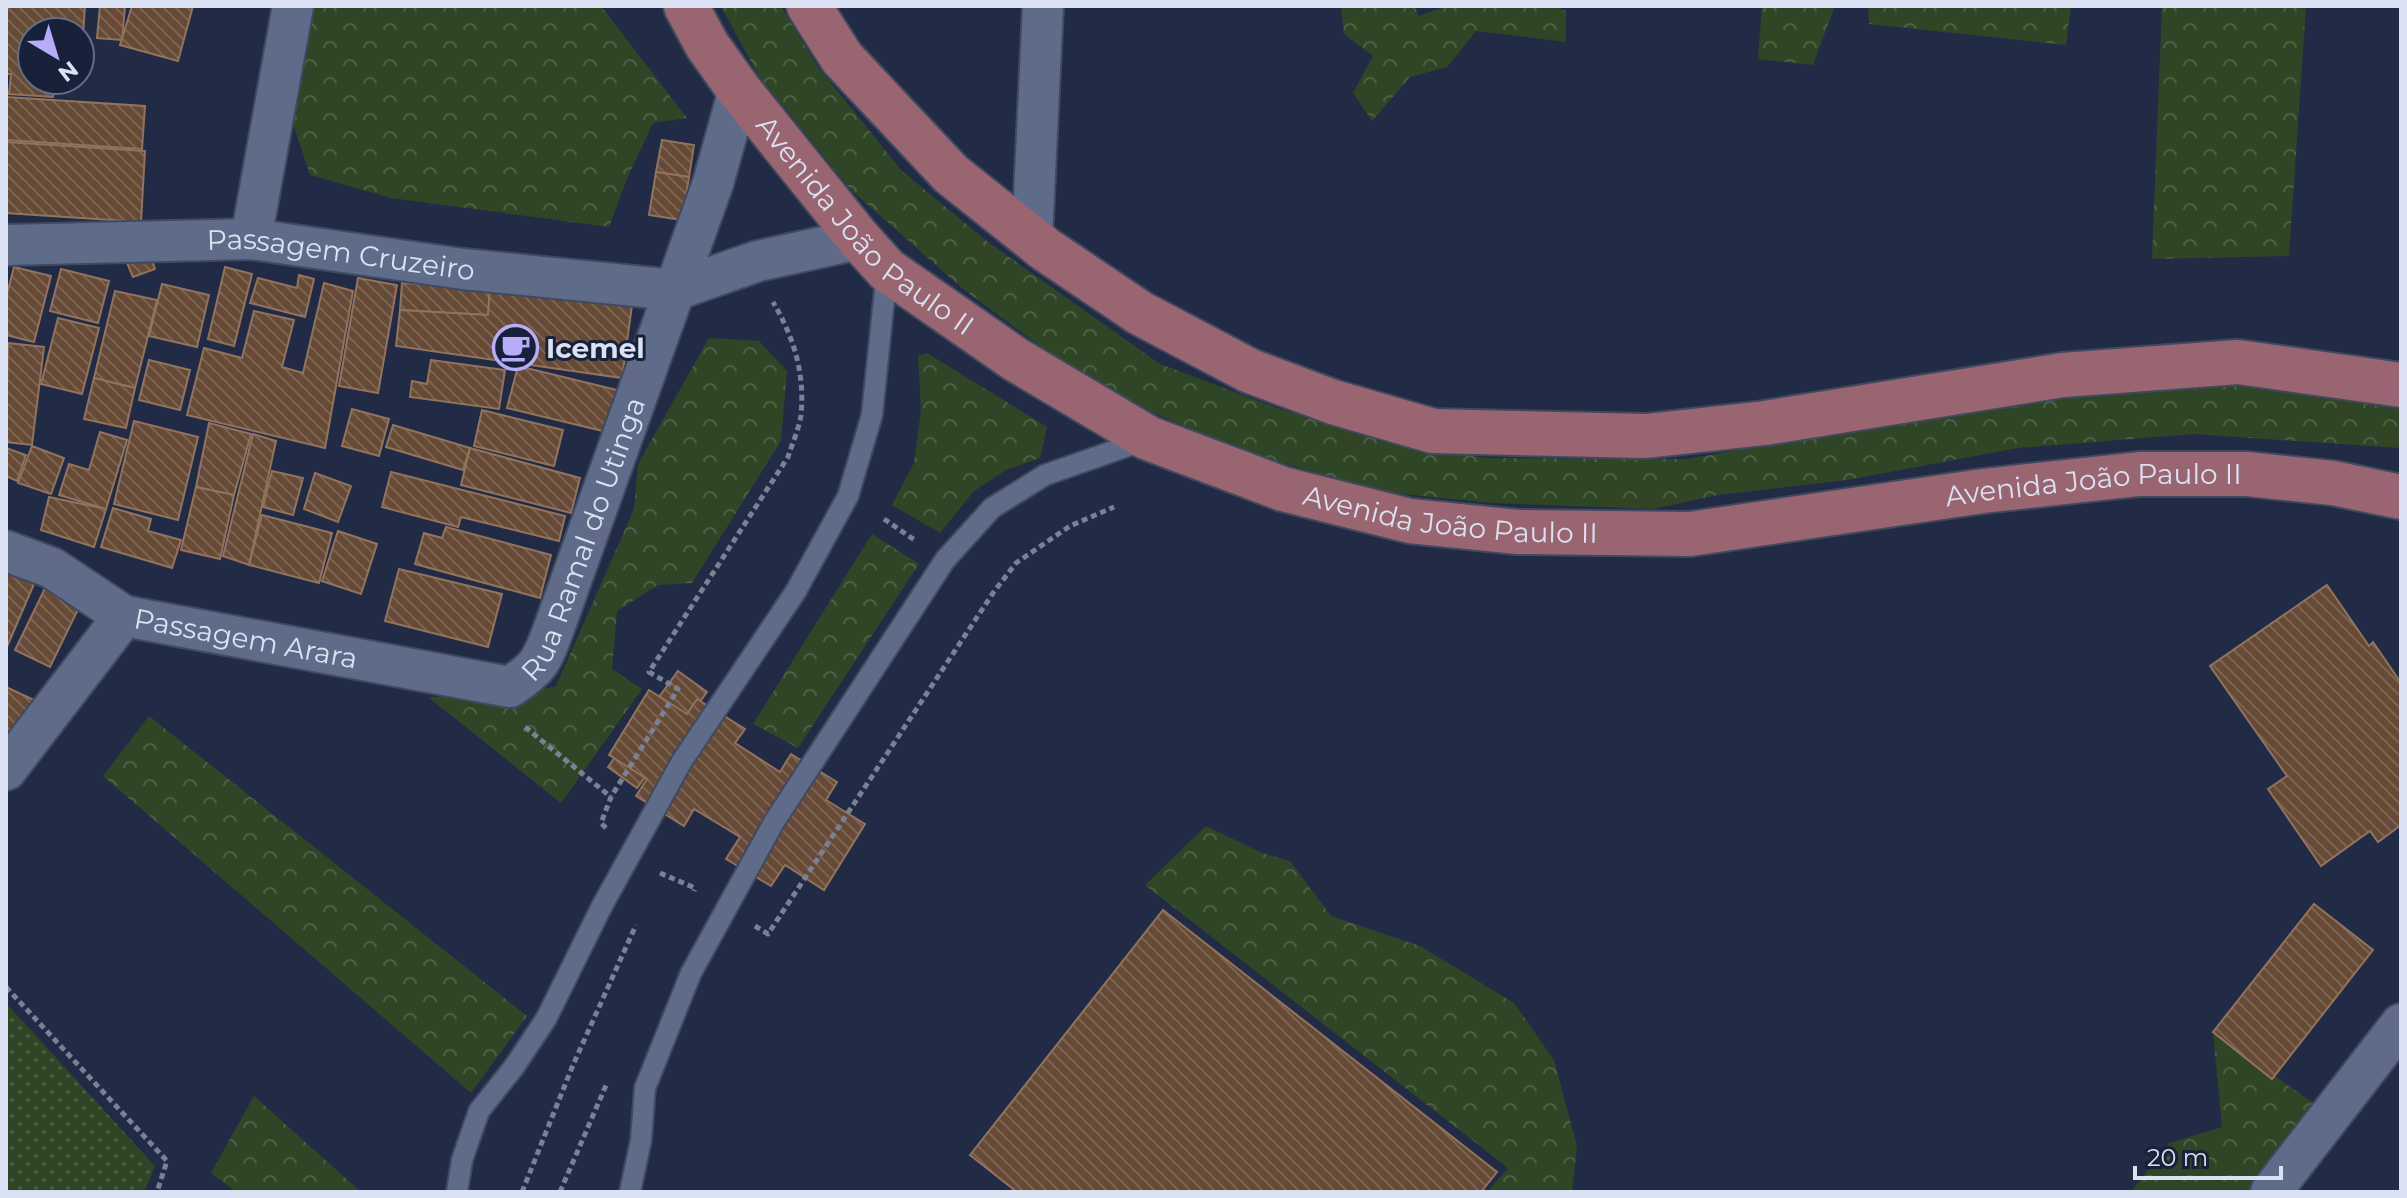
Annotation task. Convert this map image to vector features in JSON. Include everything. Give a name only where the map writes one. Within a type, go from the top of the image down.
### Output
[{"type":"main road","name":"Avenida João Paulo II","points":[[686,6],[707,45],[739,90],[873,254],[1015,359],[1148,438],[1283,489],[1410,521],[1518,532],[1690,534],[1983,491],[2139,474],[2247,474],[2333,483],[2401,497]]},
{"type":"main road","points":[[809,6],[842,58],[951,174],[1032,238],[1140,313],[1250,371],[1333,402],[1433,431],[1646,436],[1765,423],[2063,375],[2238,362],[2401,385]]},
{"type":"street","points":[[251,239],[293,6]]},
{"type":"street","points":[[1032,238],[1043,6]]},
{"type":"street","name":"Rua Ramal do Utinga","points":[[510,687],[532,672],[545,652],[713,183],[739,90]]},
{"type":"street","name":"Passagem Cruzeiro","points":[[6,245],[251,239],[463,269],[675,290]]},
{"type":"street","points":[[675,290],[758,261],[873,254]]},
{"type":"street","points":[[6,551],[52,568],[124,616]]},
{"type":"street","name":"Passagem Arara","points":[[6,770],[124,616],[510,687]]},
{"type":"street","points":[[2271,1192],[2401,1024]]},
{"type":"lane","points":[[457,1192],[462,1160],[479,1111],[546,1019],[602,906],[682,761],[796,591],[848,496],[872,415],[873,254]]},
{"type":"lane","points":[[630,1192],[641,1140],[645,1088],[691,973],[774,822],[945,560],[992,508],[1045,475],[1122,450],[1148,438]]},
{"type":"path","points":[[611,797],[678,689],[649,672],[788,457],[801,417],[801,373],[789,329],[770,297]]},
{"type":"path","points":[[768,934],[993,593],[1016,563],[1070,526],[1114,507]]},
{"type":"path","points":[[884,519],[921,544]]},
{"type":"path","points":[[522,1192],[573,1065],[641,915]]},
{"type":"path","points":[[6,987],[167,1161],[157,1192]]},
{"type":"green space","points":[[310,6],[601,6],[687,118],[653,123],[609,227],[391,198],[310,175],[289,112]]},
{"type":"green space","points":[[721,6],[781,6],[818,67],[902,171],[988,242],[1160,364],[1283,410],[1405,446],[1486,458],[1687,459],[1967,409],[2230,384],[2352,393],[2401,402],[2401,448],[2193,434],[2018,448],[1847,480],[1718,495],[1653,509],[1491,503],[1383,492],[1252,454],[1099,390],[963,289],[852,191],[758,75]]},
{"type":"green space","points":[[1341,6],[1414,6],[1419,16],[1446,6],[1553,6],[1566,11],[1566,42],[1476,31],[1447,67],[1410,77],[1372,121],[1353,93],[1373,56],[1344,34]]},
{"type":"green space","points":[[1762,6],[1835,6],[1813,65],[1758,59]]},
{"type":"green space","points":[[1868,6],[2071,6],[2066,45],[1869,24]]},
{"type":"green space","points":[[2162,6],[2306,6],[2289,256],[2152,259]]},
{"type":"green space","points":[[709,338],[759,341],[787,371],[781,441],[692,583],[658,585],[617,611],[612,669],[642,689],[561,803],[428,697],[523,694],[556,686],[634,509],[638,464]]},
{"type":"green space","points":[[927,353],[1047,427],[1040,458],[1006,470],[974,491],[940,533],[892,505],[914,463],[921,410],[918,356]]},
{"type":"green space","points":[[872,534],[919,564],[798,748],[753,724]]},
{"type":"green space","points":[[149,716],[527,1016],[471,1093],[103,776]]},
{"type":"green space","points":[[1206,826],[1262,853],[1290,861],[1331,916],[1420,946],[1514,1003],[1554,1060],[1577,1146],[1572,1192],[1487,1192],[1508,1168],[1145,885]]},
{"type":"green space","points":[[6,1003],[155,1166],[144,1192],[6,1192]]},
{"type":"green space","points":[[2213,1032],[2316,1105],[2252,1192],[2131,1192],[2169,1143],[2222,1127]]},
{"type":"green space","points":[[254,1096],[361,1192],[236,1192],[211,1173]]},
{"type":"building","points":[[6,6],[85,6],[84,16],[16,16],[16,94],[9,94],[11,74],[6,74]]},
{"type":"building","points":[[100,6],[125,6],[122,40],[97,38]]},
{"type":"building","points":[[132,6],[193,6],[178,61],[120,45]]},
{"type":"building","points":[[6,97],[145,106],[142,149],[6,140]]},
{"type":"building","points":[[662,140],[694,145],[689,177],[656,172]]},
{"type":"building","points":[[6,142],[145,151],[141,222],[6,213]]},
{"type":"building","points":[[656,172],[689,177],[682,220],[649,215]]},
{"type":"building","points":[[148,250],[155,269],[133,277],[125,258]]},
{"type":"building","points":[[14,267],[51,276],[34,342],[6,335],[6,298]]},
{"type":"building","points":[[225,267],[252,274],[234,346],[208,339]]},
{"type":"building","points":[[61,269],[109,281],[98,323],[50,311]]},
{"type":"building","points":[[299,275],[314,279],[305,317],[250,303],[258,278],[297,288]]},
{"type":"building","points":[[358,278],[397,285],[378,393],[339,386]]},
{"type":"building","points":[[324,283],[353,291],[325,448],[187,415],[204,348],[242,358],[254,311],[294,320],[282,367],[303,373]]},
{"type":"building","points":[[402,283],[490,288],[488,315],[400,310]]},
{"type":"building","points":[[162,284],[209,295],[197,347],[149,336]]},
{"type":"building","points":[[490,288],[632,305],[622,378],[396,346],[400,310],[488,315]]},
{"type":"building","points":[[115,291],[157,300],[135,388],[94,378]]},
{"type":"building","points":[[58,318],[99,328],[82,394],[41,384]]},
{"type":"building","points":[[8,343],[44,347],[32,445],[6,442]]},
{"type":"building","points":[[149,360],[190,370],[180,410],[139,400]]},
{"type":"building","points":[[431,360],[505,370],[499,409],[410,397],[412,381],[427,384]]},
{"type":"building","points":[[518,366],[621,391],[611,433],[507,408]]},
{"type":"building","points":[[94,378],[135,388],[126,428],[84,419]]},
{"type":"building","points":[[352,409],[389,419],[379,456],[342,446]]},
{"type":"building","points":[[482,410],[563,430],[554,466],[474,446]]},
{"type":"building","points":[[134,421],[198,437],[178,520],[114,504]]},
{"type":"building","points":[[209,423],[251,434],[234,495],[196,487]]},
{"type":"building","points":[[393,425],[470,448],[463,470],[386,447]]},
{"type":"building","points":[[100,432],[127,440],[106,509],[59,495],[69,464],[89,470]]},
{"type":"building","points":[[253,434],[276,441],[249,565],[223,556]]},
{"type":"building","points":[[32,446],[64,458],[51,494],[18,483]]},
{"type":"building","points":[[6,448],[26,455],[17,481],[6,476]]},
{"type":"building","points":[[470,448],[580,478],[571,513],[461,485]]},
{"type":"building","points":[[272,471],[303,478],[293,515],[263,507]]},
{"type":"building","points":[[391,472],[565,516],[559,541],[461,517],[458,527],[382,507]]},
{"type":"building","points":[[315,473],[351,486],[338,522],[304,509]]},
{"type":"building","points":[[196,487],[234,495],[220,559],[181,550]]},
{"type":"building","points":[[49,497],[106,509],[94,547],[41,530]]},
{"type":"building","points":[[113,508],[151,519],[148,531],[181,540],[172,568],[101,547]]},
{"type":"building","points":[[262,515],[332,533],[319,583],[249,565]]},
{"type":"building","points":[[446,527],[551,555],[540,598],[415,564],[424,533],[442,538]]},
{"type":"building","points":[[338,531],[377,544],[361,594],[322,581]]},
{"type":"building","points":[[6,564],[37,577],[6,649]]},
{"type":"building","points":[[399,569],[502,594],[488,647],[385,621]]},
{"type":"building","points":[[48,582],[83,599],[50,667],[15,650]]},
{"type":"building","points":[[2327,585],[2369,646],[2373,642],[2401,683],[2401,825],[2378,842],[2370,831],[2321,866],[2268,789],[2287,776],[2210,666]]},
{"type":"building","points":[[678,671],[707,692],[637,788],[608,767]]},
{"type":"building","points":[[6,687],[34,700],[9,758],[6,757]]},
{"type":"building","points":[[649,690],[687,714],[697,699],[745,729],[735,743],[780,772],[791,754],[837,782],[826,800],[865,824],[824,890],[785,865],[771,886],[726,859],[740,837],[694,809],[684,826],[636,796],[647,779],[609,755]]},
{"type":"building","points":[[2314,904],[2373,950],[2272,1079],[2213,1032]]},
{"type":"building","points":[[1163,910],[1497,1172],[1481,1192],[1017,1192],[970,1155]]},
{"type":"place","name":"Icemel","points":[[515,348]]}]
